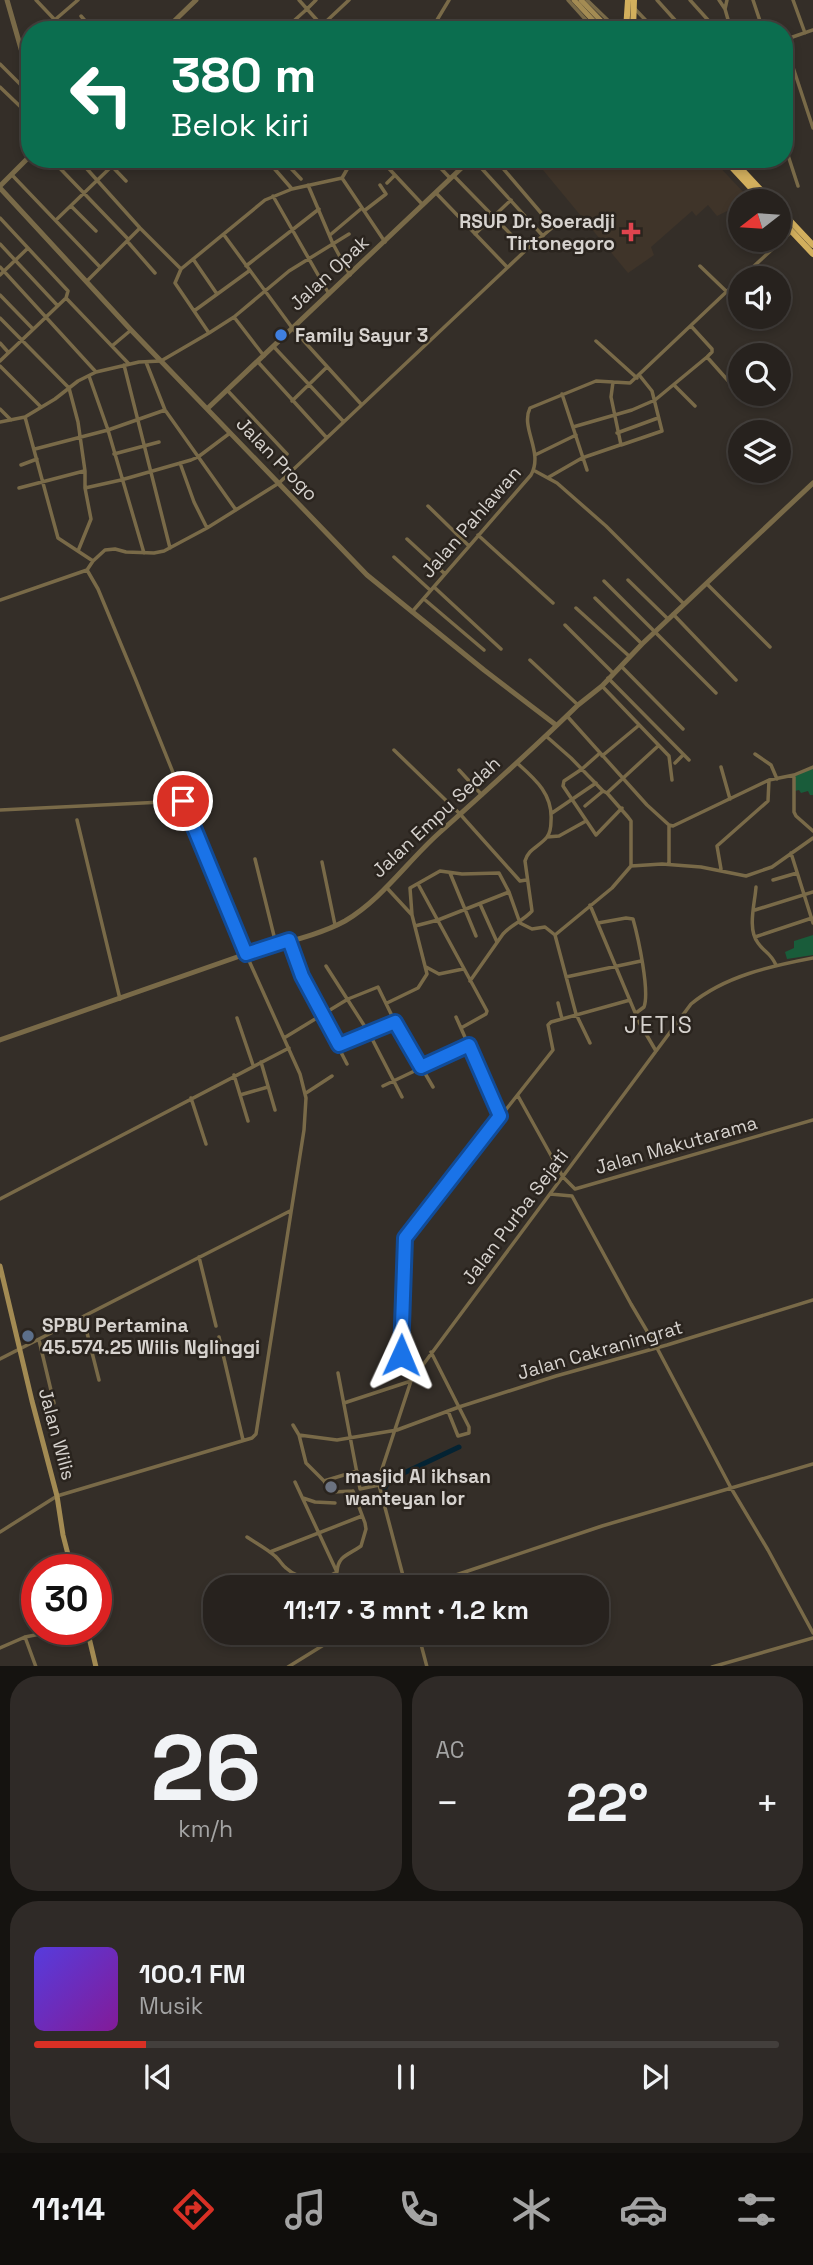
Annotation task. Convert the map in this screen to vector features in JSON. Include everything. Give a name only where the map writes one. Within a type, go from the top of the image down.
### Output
[{"type":"highway","points":[[626,21],[628,0]]},
{"type":"highway","points":[[732,168],[752,189]]},
{"type":"highway","points":[[740,168],[760,189]]},
{"type":"highway","points":[[791,226],[813,254]]},
{"type":"highway","points":[[791,228],[813,245]]},
{"type":"main road","points":[[580,2],[600,21]]},
{"type":"main road","points":[[580,2],[595,21]]},
{"type":"main road","name":"Jalan Wilis","points":[[0,1266],[57,1496],[68,1554]]},
{"type":"main road","points":[[91,1645],[96,1666]]},
{"type":"street","points":[[7,0],[21,48]]},
{"type":"street","points":[[36,0],[52,21]]},
{"type":"street","points":[[54,21],[78,0]]},
{"type":"street","points":[[174,21],[196,0]]},
{"type":"street","points":[[299,0],[318,21]]},
{"type":"street","points":[[294,21],[316,0]]},
{"type":"street","points":[[326,21],[349,0]]},
{"type":"street","points":[[436,21],[449,0]]},
{"type":"street","points":[[568,0],[580,2],[606,21]]},
{"type":"street","points":[[657,0],[676,21]]},
{"type":"street","points":[[690,0],[709,21]]},
{"type":"street","points":[[719,0],[729,21]]},
{"type":"street","points":[[725,9],[727,0]]},
{"type":"street","points":[[753,0],[760,21]]},
{"type":"street","points":[[793,0],[805,33]]},
{"type":"street","points":[[580,2],[590,21]]},
{"type":"street","points":[[634,4],[648,21]]},
{"type":"street","points":[[81,16],[85,21]]},
{"type":"street","points":[[793,37],[813,30]]},
{"type":"street","points":[[0,64],[21,85]]},
{"type":"street","points":[[793,67],[813,128]]},
{"type":"street","points":[[0,87],[21,107]]},
{"type":"street","points":[[0,187],[21,166]]},
{"type":"street","points":[[59,168],[155,273]]},
{"type":"street","points":[[86,168],[181,269]]},
{"type":"street","points":[[56,220],[109,168]]},
{"type":"street","points":[[113,168],[126,181]]},
{"type":"street","points":[[274,168],[292,189]]},
{"type":"street","points":[[288,168],[301,179]]},
{"type":"street","points":[[209,333],[175,283],[181,269],[259,204],[292,189],[342,178],[348,168]]},
{"type":"street","points":[[388,168],[423,205]]},
{"type":"street","points":[[442,168],[526,250]]},
{"type":"street","name":"Jalan Opak","points":[[208,408],[462,168]]},
{"type":"street","points":[[480,168],[543,236]]},
{"type":"street","points":[[0,600],[88,570],[105,550],[154,553],[170,548],[279,483],[553,225],[503,168]]},
{"type":"street","points":[[792,168],[798,186]]},
{"type":"street","points":[[12,175],[100,267]]},
{"type":"street","points":[[387,183],[395,175]]},
{"type":"street","points":[[342,178],[385,242]]},
{"type":"street","points":[[308,185],[333,244],[350,275]]},
{"type":"street","points":[[330,235],[385,195],[386,191],[380,185]]},
{"type":"street","name":"Jalan Progo","points":[[0,187],[131,330],[367,575],[556,725]]},
{"type":"street","points":[[436,193],[508,268]]},
{"type":"street","points":[[273,196],[329,293]]},
{"type":"street","points":[[475,234],[511,201]]},
{"type":"street","points":[[71,206],[96,232]]},
{"type":"street","points":[[246,266],[319,209]]},
{"type":"street","points":[[0,218],[68,291],[66,298],[32,328],[0,363],[41,407]]},
{"type":"street","points":[[86,282],[140,228]]},
{"type":"street","points":[[755,266],[794,230]]},
{"type":"street","points":[[0,422],[25,417],[96,372],[161,361],[234,317],[289,271],[349,234]]},
{"type":"street","points":[[224,235],[293,329],[361,404]]},
{"type":"street","points":[[0,244],[57,305]]},
{"type":"street","points":[[0,275],[28,248]]},
{"type":"street","points":[[192,259],[217,294]]},
{"type":"street","points":[[638,377],[727,292],[700,266]]},
{"type":"street","points":[[0,267],[96,372]]},
{"type":"street","points":[[194,311],[250,271]]},
{"type":"street","points":[[0,295],[32,328]]},
{"type":"street","points":[[66,298],[127,365],[170,548]]},
{"type":"street","points":[[234,317],[264,356]]},
{"type":"street","points":[[0,318],[69,388],[80,436],[85,488],[92,519],[78,551]]},
{"type":"street","points":[[573,427],[655,400],[707,357],[712,349],[691,326]]},
{"type":"street","points":[[112,346],[131,330]]},
{"type":"street","points":[[549,477],[582,458],[662,431],[652,391],[596,341]]},
{"type":"street","points":[[0,343],[8,352]]},
{"type":"street","points":[[274,347],[343,421]]},
{"type":"street","points":[[707,357],[728,381]]},
{"type":"street","points":[[146,362],[165,410],[236,510]]},
{"type":"street","points":[[258,362],[326,437]]},
{"type":"street","points":[[292,401],[327,367]]},
{"type":"street","points":[[89,376],[108,430],[144,553]]},
{"type":"street","name":"Jalan Pahlawan","points":[[412,612],[534,470],[535,455],[527,412],[536,404],[596,381],[627,383],[638,377]]},
{"type":"street","points":[[613,382],[613,416],[621,445]]},
{"type":"street","points":[[674,385],[695,406]]},
{"type":"street","points":[[228,390],[287,454]]},
{"type":"street","points":[[562,394],[587,470]]},
{"type":"street","points":[[0,409],[11,420]]},
{"type":"street","points":[[35,449],[108,430],[165,410]]},
{"type":"street","points":[[25,417],[58,538],[92,563]]},
{"type":"street","points":[[617,433],[659,418]]},
{"type":"street","points":[[85,488],[198,457],[230,433]]},
{"type":"street","points":[[535,455],[576,435]]},
{"type":"street","points":[[114,454],[159,442]]},
{"type":"street","points":[[20,465],[37,459]]},
{"type":"street","points":[[180,463],[207,528]]},
{"type":"street","points":[[534,470],[549,477],[606,526],[684,604]]},
{"type":"street","points":[[19,488],[85,471]]},
{"type":"street","name":"Jalan Empu Sedah","points":[[0,1040],[170,979],[335,925],[361,909],[556,725],[602,686],[629,656],[813,483]]},
{"type":"street","points":[[428,506],[469,546]]},
{"type":"street","points":[[478,535],[554,603]]},
{"type":"street","points":[[407,539],[445,574]]},
{"type":"street","points":[[394,557],[501,649]]},
{"type":"street","points":[[0,1532],[57,1496],[256,1434],[304,1130],[306,1093],[300,1074],[246,954],[135,678],[88,570]]},
{"type":"street","points":[[604,580],[716,693]]},
{"type":"street","points":[[628,580],[671,616],[736,680]]},
{"type":"street","points":[[707,584],[770,648]]},
{"type":"street","points":[[595,598],[642,644]]},
{"type":"street","points":[[423,599],[484,650]]},
{"type":"street","points":[[576,608],[629,656]]},
{"type":"street","points":[[565,625],[689,760]]},
{"type":"street","points":[[530,660],[578,705]]},
{"type":"street","points":[[620,666],[682,729]]},
{"type":"street","points":[[602,686],[670,758],[672,780]]},
{"type":"street","points":[[567,716],[649,807],[669,825],[677,825],[769,780],[813,767]]},
{"type":"street","points":[[622,808],[596,835],[562,783],[638,726]]},
{"type":"street","points":[[546,736],[622,808],[630,819],[631,866],[619,881],[555,935]]},
{"type":"street","points":[[585,806],[658,747]]},
{"type":"street","points":[[394,750],[460,814],[520,881],[526,880]]},
{"type":"street","points":[[755,754],[771,765],[778,779]]},
{"type":"street","points":[[675,763],[683,755]]},
{"type":"street","points":[[470,981],[508,928],[520,923],[532,911],[526,880],[526,855],[547,837],[551,828],[551,804],[539,783],[517,763]]},
{"type":"street","points":[[721,767],[730,799]]},
{"type":"street","points":[[459,770],[482,795]]},
{"type":"street","points":[[793,775],[794,812],[813,831]]},
{"type":"street","points":[[721,870],[717,846],[768,801],[769,780]]},
{"type":"street","points":[[552,813],[596,783]]},
{"type":"street","points":[[0,810],[183,801]]},
{"type":"street","points":[[78,820],[120,999]]},
{"type":"street","points":[[547,837],[562,835],[586,821]]},
{"type":"street","points":[[669,825],[669,864]]},
{"type":"street","points":[[631,866],[669,864],[746,876],[772,867],[792,856],[813,838]]},
{"type":"street","points":[[755,937],[812,921],[792,856]]},
{"type":"street","points":[[255,859],[276,944]]},
{"type":"street","points":[[321,862],[335,925]]},
{"type":"street","points":[[386,1003],[421,986],[425,980],[426,968],[412,915],[409,891],[412,885],[440,871],[499,873],[520,923],[532,929],[544,927],[555,935],[576,1014],[590,1043]]},
{"type":"street","points":[[450,873],[476,936]]},
{"type":"street","points":[[773,880],[797,873]]},
{"type":"street","points":[[418,884],[487,1012],[461,1028]]},
{"type":"street","points":[[386,886],[412,915]]},
{"type":"street","points":[[756,887],[753,928],[755,937],[760,946],[771,954],[776,965]]},
{"type":"street","points":[[415,926],[438,920],[509,892]]},
{"type":"street","points":[[754,911],[813,892]]},
{"type":"street","points":[[480,904],[497,942]]},
{"type":"street","points":[[590,905],[636,1013],[656,1051]]},
{"type":"street","points":[[598,923],[632,919],[640,945],[646,1003],[636,1013]]},
{"type":"street","points":[[289,940],[302,976],[347,1064]]},
{"type":"street","name":"Jalan Purba Sejati","points":[[379,1485],[378,1481],[411,1381],[691,1004],[712,988],[776,965],[813,958]]},
{"type":"street","points":[[566,977],[641,961]]},
{"type":"street","points":[[326,966],[369,1033],[402,1097]]},
{"type":"street","points":[[426,968],[439,974],[463,969]]},
{"type":"street","points":[[284,1038],[348,999],[376,986],[381,990],[395,1022],[433,1087]]},
{"type":"street","points":[[419,1369],[406,1362],[401,1355],[405,1238],[553,1050],[548,1025],[576,1014],[631,1000]]},
{"type":"street","points":[[558,1003],[562,1019]]},
{"type":"street","points":[[456,1017],[500,1116]]},
{"type":"street","points":[[237,1018],[253,1065]]},
{"type":"street","points":[[339,1045],[395,1022]]},
{"type":"street","points":[[383,1086],[469,1045]]},
{"type":"street","points":[[0,1199],[289,1048]]},
{"type":"street","points":[[261,1062],[275,1110]]},
{"type":"street","points":[[234,1075],[248,1121]]},
{"type":"street","points":[[306,1093],[332,1076]]},
{"type":"street","points":[[240,1095],[269,1087]]},
{"type":"street","points":[[517,1095],[563,1177],[575,1189]]},
{"type":"street","points":[[191,1098],[205,1144]]},
{"type":"street","name":"Jalan Makutarama","points":[[572,1196],[575,1189],[813,1120]]},
{"type":"street","points":[[550,1194],[572,1196],[813,1636],[715,1666]]},
{"type":"street","points":[[0,1359],[290,1211]]},
{"type":"street","points":[[199,1257],[216,1326]]},
{"type":"street","name":"Jalan Cakraningrat","points":[[299,1435],[327,1440],[397,1430],[458,1407],[556,1376],[813,1300]]},
{"type":"street","points":[[83,1317],[99,1380]]},
{"type":"street","points":[[219,1337],[243,1440]]},
{"type":"street","points":[[38,1340],[54,1403]]},
{"type":"street","points":[[431,1352],[470,1430],[461,1437],[457,1435],[447,1411]]},
{"type":"street","points":[[338,1373],[360,1489]]},
{"type":"street","points":[[344,1403],[411,1381]]},
{"type":"street","points":[[293,1424],[299,1435],[306,1463],[331,1491],[353,1491],[379,1485],[402,1575]]},
{"type":"street","points":[[456,1575],[602,1526],[813,1464]]},
{"type":"street","points":[[324,1481],[356,1471]]},
{"type":"street","points":[[295,1482],[337,1572]]},
{"type":"street","points":[[337,1572],[340,1559],[361,1546],[366,1529],[353,1491]]},
{"type":"street","points":[[301,1497],[314,1502],[335,1503]]},
{"type":"street","points":[[270,1552],[362,1516]]},
{"type":"street","points":[[247,1537],[296,1574],[318,1580],[337,1572]]},
{"type":"street","points":[[0,1648],[21,1639]]},
{"type":"street","points":[[28,1645],[36,1666]]},
{"type":"street","points":[[290,1666],[324,1645]]},
{"type":"street","points":[[421,1645],[427,1666]]},
{"type":"shaded area","name":"RSUP Dr. Soeradji Tirtonegoro","points":[[545,168],[721,168],[740,189],[728,189],[728,210],[717,216],[708,205],[696,216],[692,211],[651,247],[654,255],[628,273],[543,170]]},
{"type":"green space","points":[[813,768],[813,795],[808,791],[795,791],[795,776]]},
{"type":"green space","points":[[813,935],[813,955],[787,959],[785,952],[794,948],[794,941]]},
{"type":"waterway","points":[[385,1488],[389,1480],[459,1447]]},
{"type":"place","name":"RSUP Dr. Soeradji Tirtonegoro","points":[[631,232]]},
{"type":"place","name":"Family Sayur 3","points":[[281,335]]},
{"type":"place","name":"SPBU Pertamina 45.574.25 Wilis Nglinggi","points":[[28,1336]]},
{"type":"place","name":"masjid Al ikhsan wanteyan lor","points":[[331,1487]]},
{"type":"district","name":"JETIS","points":[[659,1025]]},
{"type":"route","points":[[183,801],[246,954],[289,940],[302,976],[339,1045],[395,1022],[421,1067],[469,1045],[500,1116],[403,1242],[401,1355]]}]
